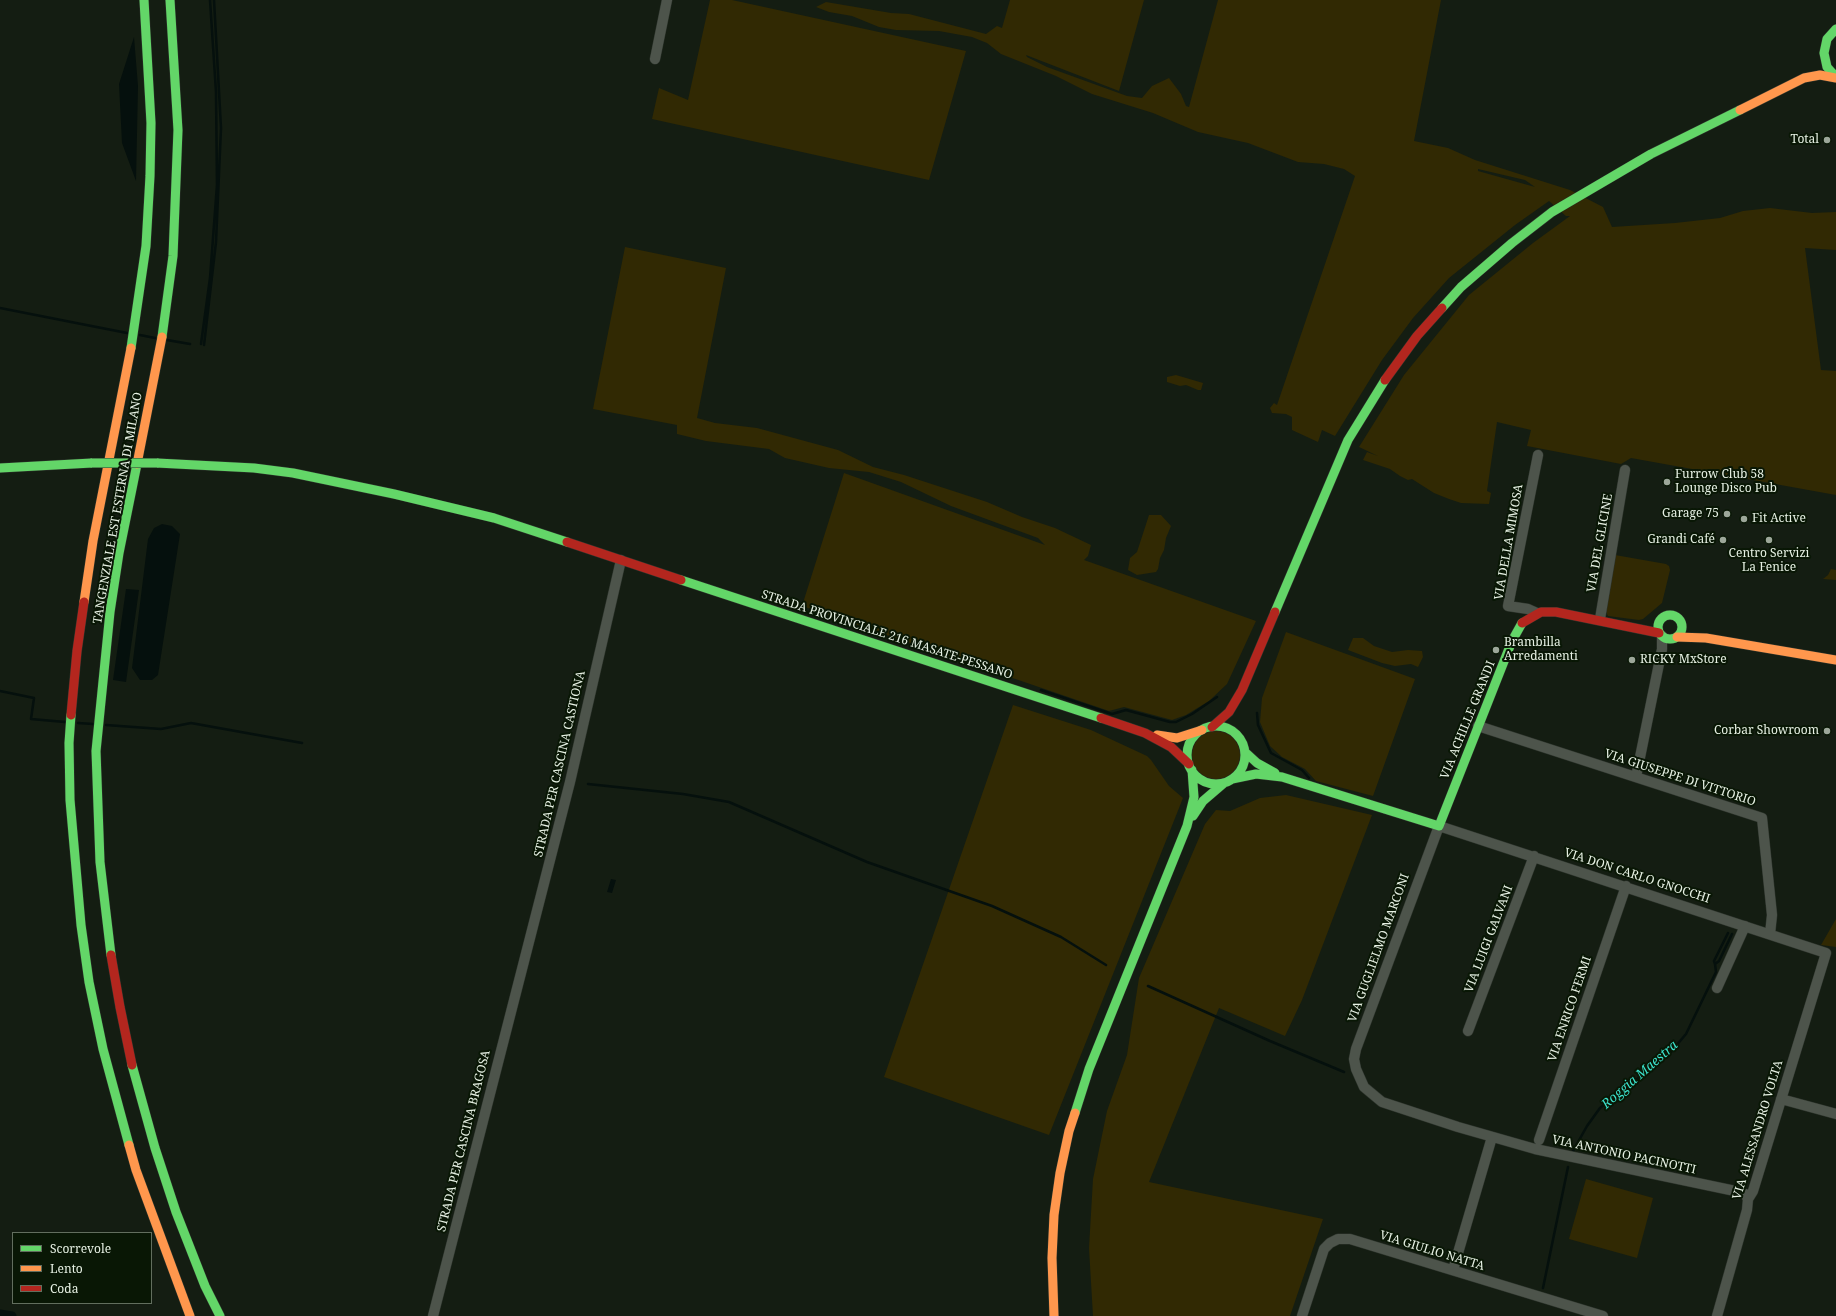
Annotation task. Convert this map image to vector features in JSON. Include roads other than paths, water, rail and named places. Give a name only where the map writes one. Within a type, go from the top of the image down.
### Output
[{"type":"main road","name":"TANGENZIALE EST ESTERNA DI MILANO","points":[[144,0],[151,129],[150,188],[146,246],[134,333],[93,541],[79,636],[69,743],[70,806],[80,920],[90,988],[103,1049],[118,1110],[134,1165],[190,1316]]},
{"type":"main road","name":"TANGENZIALE EST ESTERNA DI MILANO","points":[[170,0],[178,130],[173,256],[160,351],[119,553],[110,612],[96,751],[97,806],[100,862],[109,940],[120,1007],[134,1073],[172,1202],[196,1265],[220,1316]]},
{"type":"main road","points":[[1804,78],[1815,66],[1824,46],[1835,29]]},
{"type":"main road","points":[[1824,46],[1826,65],[1836,77]]},
{"type":"main road","points":[[1212,727],[1229,712],[1242,690],[1348,440],[1393,368],[1434,316],[1484,266],[1552,212],[1651,154],[1804,78],[1820,75],[1836,77]]},
{"type":"main road","name":"STRADA PROVINCIALE 216 MASATE-PESSANO","points":[[0,468],[92,463],[157,463],[254,468],[292,473],[472,511],[1145,733]]},
{"type":"main road","points":[[1537,613],[1545,611],[1556,612],[1636,627],[1660,634],[1667,639],[1706,638]]},
{"type":"main road","name":"VIA ACHILLE GRANDI","points":[[1439,826],[1516,630],[1524,621],[1537,613]]},
{"type":"main road","points":[[1636,627],[1647,625],[1671,614],[1678,617],[1697,635],[1706,638],[1836,660]]},
{"type":"main road","points":[[1660,620],[1657,627],[1660,634]]},
{"type":"main road","points":[[1675,638],[1682,630],[1682,622]]},
{"type":"main road","points":[[1242,690],[1238,720],[1241,741],[1245,752],[1259,765],[1282,777],[1439,826]]},
{"type":"main road","points":[[1145,733],[1177,738],[1212,727],[1228,729],[1236,734],[1241,741]]},
{"type":"main road","points":[[1054,1316],[1052,1264],[1054,1215],[1061,1168],[1072,1120],[1089,1069],[1187,826],[1194,797],[1188,755],[1189,746],[1195,736],[1202,730]]},
{"type":"main road","points":[[1145,733],[1171,747],[1200,778],[1206,782],[1215,784],[1256,774],[1282,777]]},
{"type":"main road","points":[[1187,826],[1203,801],[1228,781],[1242,767],[1245,752]]},
{"type":"street","points":[[655,59],[667,0]]},
{"type":"street","name":"VIA DELLA MIMOSA","points":[[1537,613],[1528,609],[1508,606],[1538,455]]},
{"type":"street","name":"VIA DEL GLICINE","points":[[1600,620],[1625,470]]},
{"type":"street","name":"STRADA PER CASCINA CASTIONA","points":[[522,974],[570,782],[621,560]]},
{"type":"street","points":[[1636,777],[1662,649],[1660,634]]},
{"type":"street","points":[[1662,649],[1666,643],[1675,638]]},
{"type":"street","name":"VIA GIUSEPPE DI VITTORIO","points":[[1478,726],[1762,818],[1772,915],[1770,934]]},
{"type":"street","name":"VIA DON CARLO GNOCCHI","points":[[1439,826],[1626,886],[1826,953]]},
{"type":"street","name":"VIA GUGLIELMO MARCONI","points":[[1360,1080],[1355,1066],[1356,1049],[1439,826]]},
{"type":"street","name":"VIA LUIGI GALVANI","points":[[1468,1031],[1534,856]]},
{"type":"street","name":"VIA ENRICO FERMI","points":[[1539,1140],[1626,886]]},
{"type":"street","points":[[1717,988],[1745,926]]},
{"type":"street","name":"VIA ALESSANDRO VOLTA","points":[[1717,1316],[1747,1210],[1748,1199],[1758,1174],[1826,953]]},
{"type":"street","name":"STRADA PER CASCINA BRAGOSA","points":[[433,1316],[522,974]]},
{"type":"street","name":"VIA ANTONIO PACINOTTI","points":[[1360,1080],[1370,1093],[1382,1102],[1492,1137],[1566,1156],[1740,1192],[1745,1194],[1748,1199]]},
{"type":"street","points":[[1780,1099],[1836,1114]]},
{"type":"street","points":[[1453,1270],[1492,1137]]},
{"type":"street","name":"VIA GIULIO NATTA","points":[[1302,1316],[1324,1249],[1330,1243],[1338,1239],[1350,1239],[1603,1316]]},
{"type":"waterway","points":[[201,344],[210,278],[217,185],[216,92],[210,0]]},
{"type":"waterway","points":[[204,345],[216,242],[221,128],[214,0]]},
{"type":"waterway","points":[[0,308],[127,333]]},
{"type":"waterway","points":[[140,335],[155,338]]},
{"type":"waterway","points":[[167,340],[190,344]]},
{"type":"waterway","points":[[1041,690],[1112,714],[1126,710],[1170,722],[1176,722],[1192,714],[1217,697]]},
{"type":"waterway","points":[[0,691],[34,698],[31,719],[65,722]]},
{"type":"waterway","points":[[1257,713],[1258,725],[1271,753],[1302,770],[1309,778]]},
{"type":"waterway","points":[[78,723],[93,724]]},
{"type":"waterway","points":[[106,725],[161,729],[191,723],[302,743]]},
{"type":"waterway","points":[[588,784],[683,794],[729,802],[867,862],[992,906],[1061,937],[1106,965]]},
{"type":"waterway","points":[[1715,964],[1714,961],[1728,933]]},
{"type":"waterway","name":"Roggia Maestra","points":[[1573,1151],[1587,1126],[1600,1108],[1670,1053],[1686,1034],[1716,972],[1715,964],[1719,961],[1732,934]]},
{"type":"waterway","points":[[1148,986],[1270,1041],[1344,1072]]},
{"type":"waterway","name":"Roggia Maestra","points":[[1543,1288],[1568,1167]]},
{"type":"waterway","points":[[0,1314],[12,1316]]},
{"type":"place","name":"Total","points":[[1827,140]]},
{"type":"place","name":"Furrow Club 58 Lounge Disco Pub","points":[[1667,482]]},
{"type":"place","name":"Garage 75","points":[[1727,514]]},
{"type":"place","name":"Fit Active","points":[[1744,519]]},
{"type":"place","name":"Grandi Café","points":[[1723,540]]},
{"type":"place","name":"Centro Servizi La Fenice","points":[[1769,540]]},
{"type":"place","name":"Brambilla Arredamenti","points":[[1496,650]]},
{"type":"place","name":"RICKY MxStore","points":[[1632,660]]},
{"type":"place","name":"Corbar Showroom","points":[[1827,731]]}]
